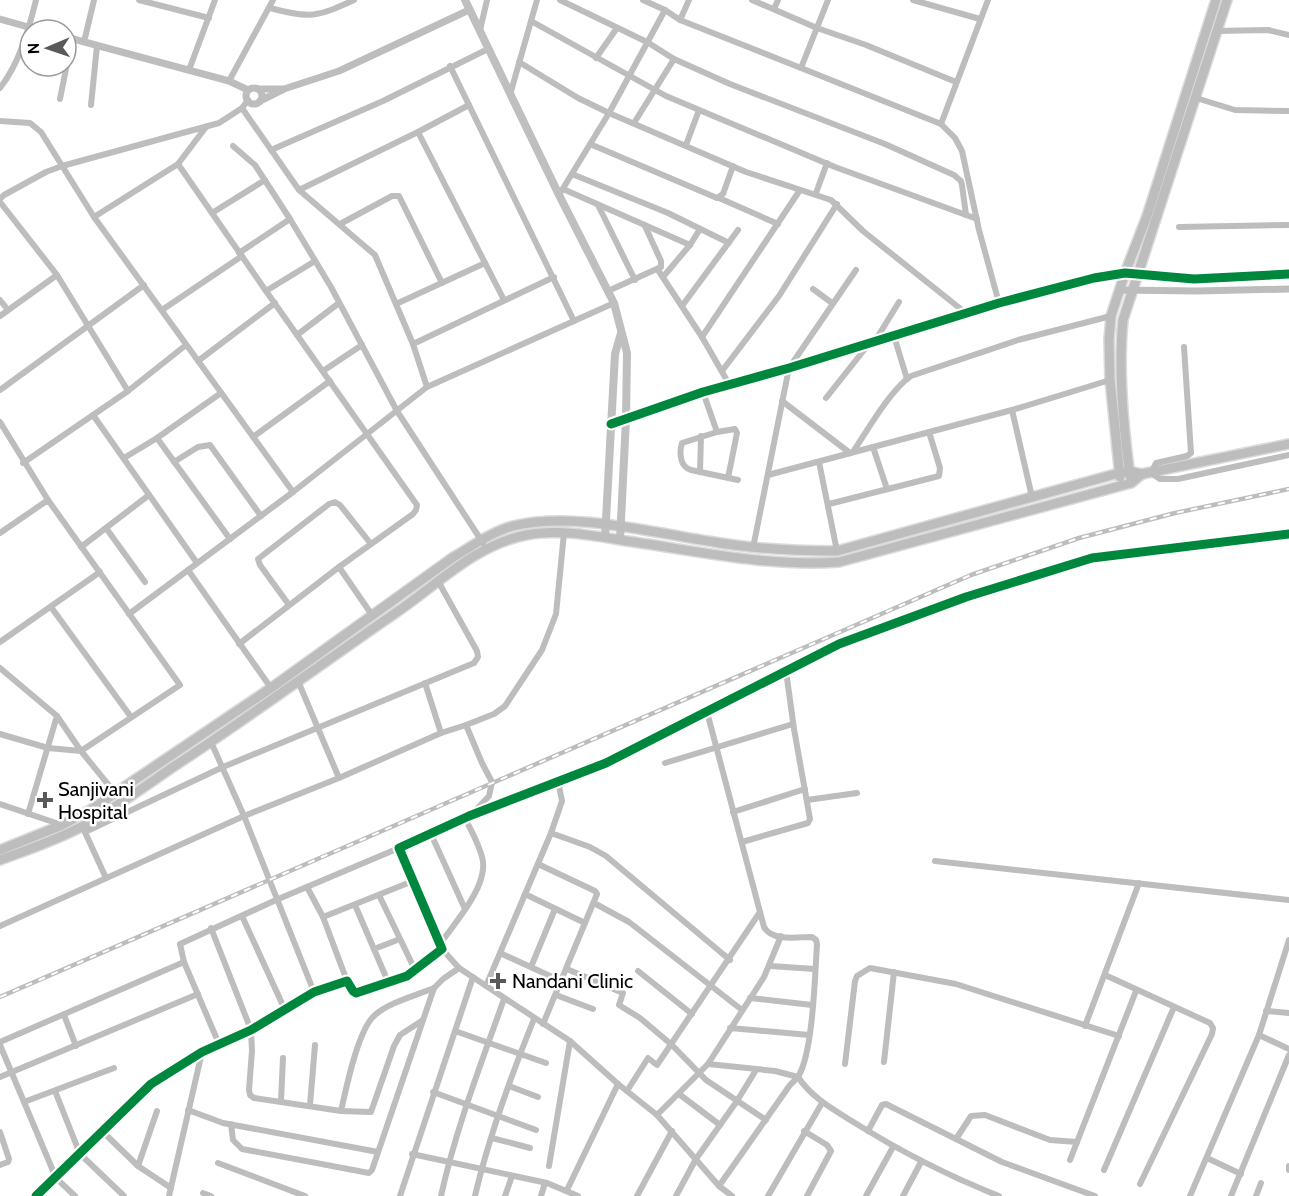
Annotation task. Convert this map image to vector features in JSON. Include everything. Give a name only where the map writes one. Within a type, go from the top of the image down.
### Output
[{"type":"main road","points":[[465,0],[614,303],[627,353],[620,540]]},
{"type":"main road","points":[[1131,483],[1124,472],[1110,380],[1111,316],[1147,216],[1216,0]]},
{"type":"main road","points":[[1121,485],[1124,472],[1120,348],[1123,320],[1227,0]]},
{"type":"main road","points":[[605,538],[615,354],[622,333]]},
{"type":"main road","points":[[0,861],[84,829],[395,614],[511,527],[526,524],[574,522],[621,527],[753,548],[837,551],[1124,472],[1147,474],[1289,444]]},
{"type":"main road","points":[[0,850],[62,825],[115,793],[271,688],[438,567],[484,545],[528,535],[564,533],[750,560],[792,564],[839,562],[1131,483],[1147,474]]},
{"type":"street","points":[[31,18],[36,0]]},
{"type":"street","points":[[84,42],[94,0]]},
{"type":"street","points":[[139,0],[169,4],[209,18]]},
{"type":"street","points":[[189,70],[215,0]]},
{"type":"street","points":[[229,81],[273,0]]},
{"type":"street","points":[[270,8],[313,16],[354,0]]},
{"type":"street","points":[[479,30],[487,0]]},
{"type":"street","points":[[510,95],[537,0]]},
{"type":"street","points":[[560,0],[647,42],[674,59],[730,84],[910,154],[954,175],[962,184],[966,215]]},
{"type":"street","points":[[643,0],[680,20],[941,124],[955,138],[962,151],[999,303]]},
{"type":"street","points":[[680,20],[689,0]]},
{"type":"street","points":[[752,0],[956,82]]},
{"type":"street","points":[[774,9],[778,0]]},
{"type":"street","points":[[801,68],[828,0]]},
{"type":"street","points":[[913,0],[980,19]]},
{"type":"street","points":[[941,124],[988,0]]},
{"type":"street","points":[[248,100],[254,103],[284,89],[339,71],[470,10]]},
{"type":"street","points":[[665,10],[609,113],[561,192],[597,204],[690,245]]},
{"type":"street","points":[[0,19],[18,24]]},
{"type":"street","points":[[531,21],[654,90],[699,110],[827,163],[977,219]]},
{"type":"street","points":[[596,58],[617,28]]},
{"type":"street","points":[[1217,31],[1268,30],[1289,35]]},
{"type":"street","points":[[78,40],[229,81],[248,90],[253,88],[284,89]]},
{"type":"street","points":[[91,105],[97,46]]},
{"type":"street","points":[[271,150],[383,101],[488,49]]},
{"type":"street","points":[[0,88],[18,53]]},
{"type":"street","points":[[634,123],[674,59]]},
{"type":"street","points":[[519,62],[578,98],[609,113],[733,166],[816,193],[837,204],[862,231],[967,314]]},
{"type":"street","points":[[450,66],[574,321]]},
{"type":"street","points":[[60,99],[63,78]]},
{"type":"street","points":[[258,89],[262,95],[260,101]]},
{"type":"street","points":[[128,391],[57,274],[1,197],[46,172],[62,166],[219,123],[242,108],[248,100],[248,90]]},
{"type":"street","points":[[1196,98],[1235,110],[1289,111]]},
{"type":"street","points":[[299,190],[469,105]]},
{"type":"street","points":[[242,108],[299,190],[375,255],[413,344],[428,387]]},
{"type":"street","points":[[686,145],[699,110]]},
{"type":"street","points":[[0,121],[25,122],[35,126],[94,217],[293,492]]},
{"type":"street","points":[[94,217],[178,164],[206,127]]},
{"type":"street","points":[[418,132],[504,300]]},
{"type":"street","points":[[590,144],[778,224]]},
{"type":"street","points":[[233,146],[255,165],[290,219],[400,409],[484,545]]},
{"type":"street","points":[[816,193],[827,163]]},
{"type":"street","points":[[178,164],[417,505],[413,514],[339,567],[239,644]]},
{"type":"street","points":[[719,198],[723,194],[733,166]]},
{"type":"street","points":[[572,174],[668,213],[729,243]]},
{"type":"street","points":[[212,213],[265,180]]},
{"type":"street","points":[[702,337],[801,190]]},
{"type":"street","points":[[340,224],[392,196],[399,195],[442,283]]},
{"type":"street","points":[[597,204],[635,280]]},
{"type":"street","points":[[722,371],[779,296],[837,204]]},
{"type":"street","points":[[162,310],[290,219]]},
{"type":"street","points":[[1179,227],[1289,225]]},
{"type":"street","points":[[608,291],[661,267],[661,261],[645,226]]},
{"type":"street","points":[[663,277],[690,245],[700,229]]},
{"type":"street","points":[[682,306],[738,230]]},
{"type":"street","points":[[266,291],[315,261]]},
{"type":"street","points":[[396,304],[485,263]]},
{"type":"street","points":[[658,270],[702,337],[729,384]]},
{"type":"street","points":[[753,548],[789,368],[856,270]]},
{"type":"street","points":[[612,423],[729,384],[789,368],[999,303],[1094,278],[1125,273],[1194,279],[1289,274]]},
{"type":"street","points":[[0,316],[57,274]]},
{"type":"street","points":[[413,344],[554,277]]},
{"type":"street","points":[[0,390],[144,285]]},
{"type":"street","points":[[813,289],[832,303]]},
{"type":"street","points":[[1119,290],[1289,289]]},
{"type":"street","points":[[0,300],[8,310]]},
{"type":"street","points":[[826,398],[872,343],[899,302]]},
{"type":"street","points":[[198,361],[274,303]]},
{"type":"street","points":[[297,335],[339,303]]},
{"type":"street","points":[[129,614],[369,435],[428,387],[614,303]]},
{"type":"street","points":[[852,453],[877,416],[908,379],[917,374],[1010,342],[1111,316]]},
{"type":"street","points":[[894,336],[908,379]]},
{"type":"street","points":[[23,463],[128,391],[186,345]]},
{"type":"street","points":[[323,371],[362,345]]},
{"type":"street","points":[[1184,347],[1191,453],[1156,463],[1147,474],[1160,479],[1178,479],[1289,455]]},
{"type":"street","points":[[768,475],[1012,410],[1110,380]]},
{"type":"street","points":[[253,437],[330,381]]},
{"type":"street","points":[[703,392],[717,432]]},
{"type":"street","points":[[124,458],[221,393]]},
{"type":"street","points":[[782,401],[852,453]]},
{"type":"street","points":[[1012,410],[1032,497]]},
{"type":"street","points":[[93,415],[197,563]]},
{"type":"street","points":[[0,422],[23,463],[48,500],[180,685],[81,751],[48,748],[0,734]]},
{"type":"street","points":[[728,478],[737,431],[734,428],[684,441],[681,448],[684,467],[700,472],[728,478],[738,480]]},
{"type":"street","points":[[829,504],[936,477],[940,474],[940,468],[929,432]]},
{"type":"street","points":[[700,472],[701,436]]},
{"type":"street","points":[[157,438],[230,539]]},
{"type":"street","points":[[174,462],[198,447],[210,445],[261,516]]},
{"type":"street","points":[[873,447],[887,489]]},
{"type":"street","points":[[819,462],[837,551]]},
{"type":"street","points":[[81,547],[149,495]]},
{"type":"street","points":[[0,532],[48,500]]},
{"type":"street","points":[[289,605],[258,559],[321,510],[332,502],[338,503],[371,544]]},
{"type":"street","points":[[106,528],[145,582]]},
{"type":"street","points":[[0,926],[244,816],[339,778],[441,733],[494,714],[506,706],[542,650],[556,614],[564,533]]},
{"type":"street","points":[[219,1044],[184,962],[180,944],[211,928],[467,817],[606,763],[839,644],[966,597],[1092,558],[1289,534]]},
{"type":"street","points":[[339,567],[372,615]]},
{"type":"street","points":[[188,570],[271,688]]},
{"type":"street","points":[[0,642],[100,573]]},
{"type":"street","points":[[106,878],[84,829],[318,726],[474,663],[478,657],[477,651],[438,581]]},
{"type":"street","points":[[51,606],[131,717]]},
{"type":"street","points":[[0,668],[57,716],[81,751],[115,793]]},
{"type":"street","points":[[742,842],[808,823],[810,819],[786,671]]},
{"type":"street","points":[[298,681],[339,778]]},
{"type":"street","points":[[424,683],[441,733]]},
{"type":"street","points":[[707,712],[767,932],[781,936],[816,939],[812,1005],[804,1064],[798,1077],[789,1085],[720,1186]]},
{"type":"street","points":[[28,814],[57,716]]},
{"type":"street","points":[[664,763],[793,724]]},
{"type":"street","points":[[466,725],[492,782],[489,796],[467,817]]},
{"type":"street","points":[[211,742],[244,816],[314,992]]},
{"type":"street","points":[[486,986],[551,833],[562,797],[558,781]]},
{"type":"street","points":[[733,812],[805,789]]},
{"type":"street","points":[[807,800],[857,793]]},
{"type":"street","points":[[0,804],[62,825]]},
{"type":"street","points":[[308,887],[323,917],[347,981],[353,991],[356,993],[389,984],[407,976],[442,948],[479,884],[483,872],[483,860],[467,817]]},
{"type":"street","points":[[551,833],[590,847],[606,856],[730,960]]},
{"type":"street","points":[[431,834],[465,909]]},
{"type":"street","points":[[399,848],[442,948],[457,966],[570,1041],[657,1115],[730,1195]]},
{"type":"street","points":[[935,861],[1289,900]]},
{"type":"street","points":[[538,864],[596,891],[597,894],[543,1024]]},
{"type":"street","points":[[323,917],[414,881]]},
{"type":"street","points":[[1085,1026],[1139,883]]},
{"type":"street","points":[[525,894],[585,923]]},
{"type":"street","points":[[380,895],[415,970]]},
{"type":"street","points":[[594,903],[630,922],[741,1010]]},
{"type":"street","points":[[355,904],[389,984]]},
{"type":"street","points":[[531,967],[555,909]]},
{"type":"street","points":[[627,1091],[648,1058],[657,1065],[672,1045],[760,912]]},
{"type":"street","points":[[242,916],[285,1010]]},
{"type":"street","points":[[211,928],[251,1034],[250,1095],[254,1098],[341,1110],[373,1111],[394,1046],[400,1035],[423,1020]]},
{"type":"street","points":[[657,1115],[708,1064],[770,966],[781,936]]},
{"type":"street","points":[[374,949],[400,939]]},
{"type":"street","points":[[1190,1196],[1259,1035],[1289,940]]},
{"type":"street","points":[[500,953],[561,981]]},
{"type":"street","points":[[73,1195],[56,1178],[0,1044],[184,962]]},
{"type":"street","points":[[341,1110],[353,1061],[371,1019],[383,1010],[434,988],[457,966]]},
{"type":"street","points":[[770,966],[815,969]]},
{"type":"street","points":[[845,1064],[855,981],[857,976],[870,968],[956,984],[1119,1036]]},
{"type":"street","points":[[567,969],[623,993],[619,1005],[640,1018],[672,1045],[706,1080],[766,1120]]},
{"type":"street","points":[[638,970],[692,1014]]},
{"type":"street","points":[[884,1062],[894,972]]},
{"type":"street","points":[[1105,975],[1210,1023],[1213,1028],[1140,1184]]},
{"type":"street","points":[[400,1196],[412,1154],[473,977]]},
{"type":"street","points":[[37,1196],[151,1084],[202,1052],[251,1034],[314,992],[347,981]]},
{"type":"street","points":[[231,1124],[233,1140],[242,1149],[369,1173],[372,1170],[434,988]]},
{"type":"street","points":[[1070,1160],[1136,991]]},
{"type":"street","points":[[0,1077],[198,994]]},
{"type":"street","points":[[556,995],[592,1009]]},
{"type":"street","points":[[750,998],[812,1005]]},
{"type":"street","points":[[441,1196],[448,1162],[466,1105],[504,999]]},
{"type":"street","points":[[1104,1170],[1174,1007]]},
{"type":"street","points":[[1266,1011],[1289,1012]]},
{"type":"street","points":[[64,1015],[76,1046]]},
{"type":"street","points":[[475,1196],[481,1169],[534,1019]]},
{"type":"street","points":[[730,1028],[809,1035]]},
{"type":"street","points":[[455,1031],[546,1063]]},
{"type":"street","points":[[1259,1035],[1289,1049]]},
{"type":"street","points":[[549,1167],[570,1041]]},
{"type":"street","points":[[310,1105],[315,1045]]},
{"type":"street","points":[[169,1196],[202,1052]]},
{"type":"street","points":[[1231,1196],[1289,1055]]},
{"type":"street","points":[[281,1101],[283,1058]]},
{"type":"street","points":[[708,1064],[775,1071],[798,1077],[804,1087],[822,1102],[893,1147],[921,1162],[999,1196]]},
{"type":"street","points":[[24,1102],[114,1068]]},
{"type":"street","points":[[676,1196],[696,1159],[756,1070]]},
{"type":"street","points":[[567,1190],[618,1084]]},
{"type":"street","points":[[509,1086],[538,1097]]},
{"type":"street","points":[[55,1091],[80,1154],[124,1196]]},
{"type":"street","points":[[433,1092],[536,1130]]},
{"type":"street","points":[[679,1094],[720,1125]]},
{"type":"street","points":[[768,1196],[822,1102]]},
{"type":"street","points":[[868,1131],[882,1105],[886,1104],[1002,1162],[1095,1196]]},
{"type":"street","points":[[188,1110],[220,1122],[378,1152]]},
{"type":"street","points":[[138,1166],[157,1111]]},
{"type":"street","points":[[956,1139],[971,1116],[985,1115],[1050,1140],[1077,1142]]},
{"type":"street","points":[[102,1131],[138,1166],[171,1188]]},
{"type":"street","points":[[637,1196],[672,1131]]},
{"type":"street","points":[[804,1131],[830,1148],[831,1151],[807,1196]]},
{"type":"street","points":[[0,1132],[9,1159],[8,1162],[0,1165]]},
{"type":"street","points":[[492,1138],[530,1148]]},
{"type":"street","points":[[866,1196],[893,1147]]},
{"type":"street","points":[[412,1154],[545,1183],[578,1196]]},
{"type":"street","points":[[1207,1158],[1240,1174]]},
{"type":"street","points":[[218,1162],[302,1196]]},
{"type":"street","points":[[912,1196],[904,1194],[921,1162]]},
{"type":"street","points":[[505,1196],[512,1176]]},
{"type":"street","points":[[541,1196],[545,1183]]},
{"type":"street","points":[[1256,1196],[1262,1183]]},
{"type":"street","points":[[203,1193],[211,1196]]},
{"type":"railway","points":[[0,997],[971,575],[1079,538],[1175,513],[1289,489]]},
{"type":"cycle path","points":[[611,424],[703,392],[999,303],[1094,278],[1125,273],[1194,279],[1289,274]]},
{"type":"cycle path","points":[[36,1196],[151,1084],[202,1052],[251,1030],[314,992],[347,981],[356,993],[407,976],[442,949],[399,848],[469,816],[606,763],[839,644],[966,597],[1092,558],[1289,534]]},
{"type":"place","name":"Sanjivani Hospital","points":[[45,800]]},
{"type":"place","name":"Nandani Clinic","points":[[498,981]]}]
